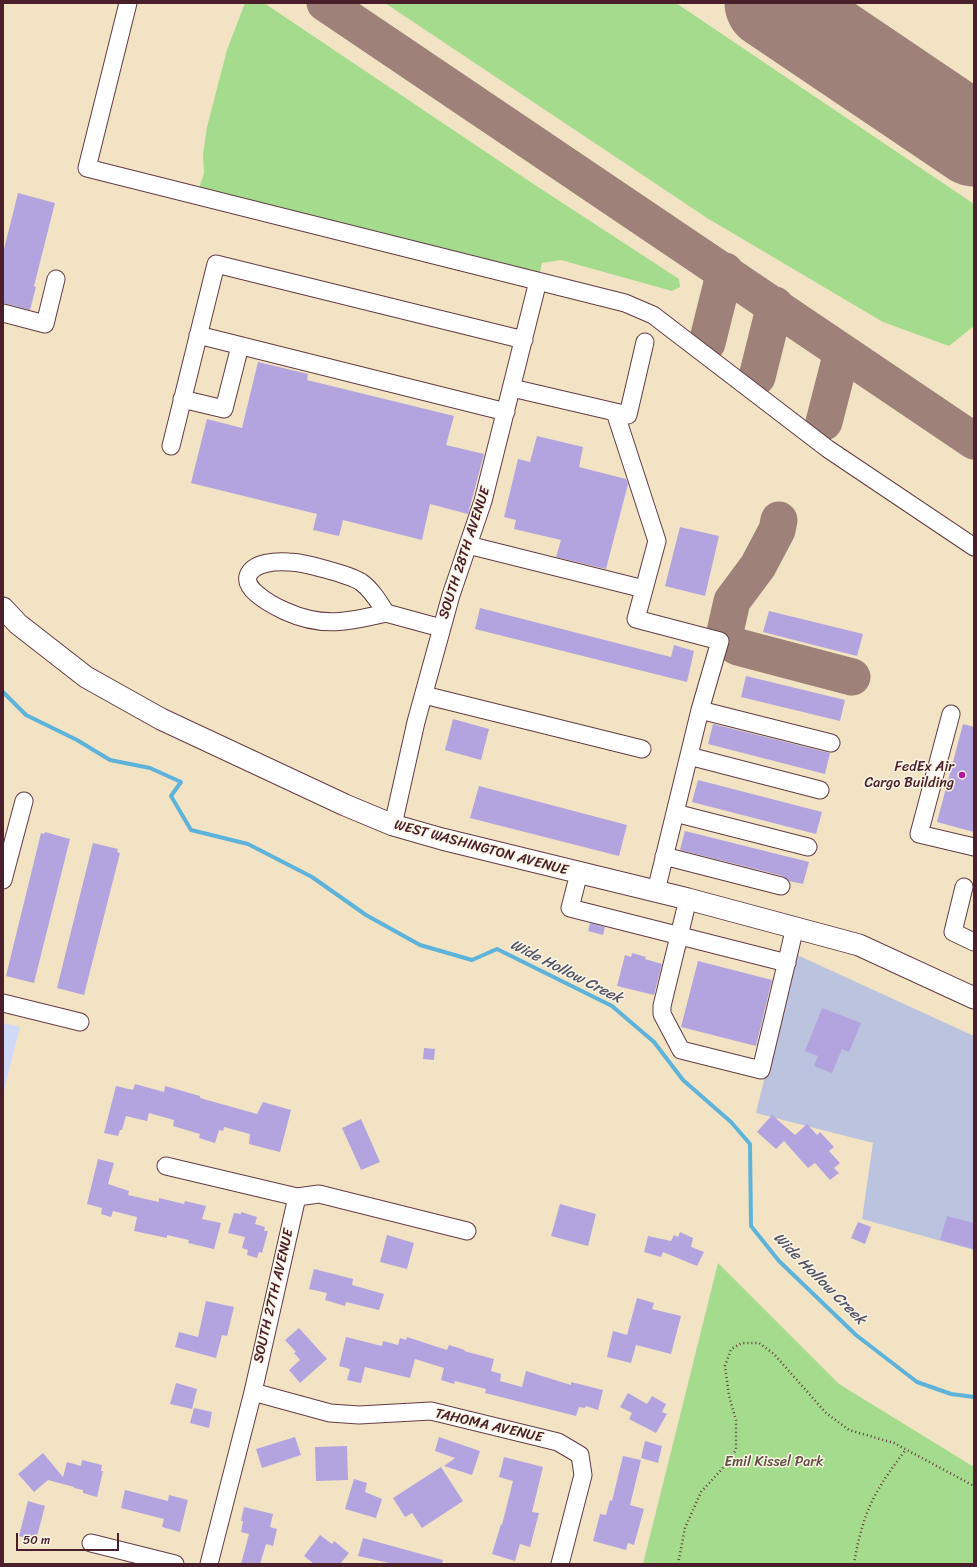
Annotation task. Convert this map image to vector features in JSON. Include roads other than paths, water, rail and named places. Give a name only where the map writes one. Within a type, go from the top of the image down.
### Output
[{"type":"main road","name":"WEST WASHINGTON AVENUE","points":[[3,608],[18,624],[86,677],[161,719],[345,805],[393,825],[442,840],[688,899],[859,945],[974,998]]},
{"type":"street","points":[[128,3],[87,168],[625,303],[653,315],[828,449],[974,547]]},
{"type":"street","points":[[170,446],[216,264],[524,340]]},
{"type":"street","points":[[3,313],[44,324],[56,279]]},
{"type":"street","name":"SOUTH 28TH AVENUE","points":[[393,825],[441,628],[460,565],[483,501],[538,281]]},
{"type":"street","points":[[198,335],[506,412]]},
{"type":"street","points":[[512,388],[628,415],[645,342]]},
{"type":"street","points":[[182,399],[224,409],[240,346]]},
{"type":"street","points":[[615,412],[657,541],[636,619],[720,640],[700,710],[656,891]]},
{"type":"street","points":[[468,545],[644,589]]},
{"type":"street","points":[[386,613],[368,588],[361,582],[345,575],[290,562],[276,561],[263,564],[253,569],[248,576],[249,584],[253,590],[266,602],[293,615],[311,621],[349,621],[386,613],[441,628]]},
{"type":"street","points":[[424,694],[642,749]]},
{"type":"street","points":[[700,710],[831,744]]},
{"type":"street","points":[[951,714],[919,834],[974,847]]},
{"type":"street","points":[[689,756],[820,790]]},
{"type":"street","points":[[3,880],[24,801]]},
{"type":"street","points":[[675,813],[808,847]]},
{"type":"street","points":[[664,856],[781,886]]},
{"type":"street","points":[[579,873],[570,908],[787,964]]},
{"type":"street","points":[[964,887],[953,932],[974,942]]},
{"type":"street","points":[[688,899],[662,1006],[662,1014],[681,1050],[761,1070],[795,927]]},
{"type":"street","points":[[3,1003],[80,1022]]},
{"type":"street","points":[[166,1166],[297,1198],[319,1194],[467,1231]]},
{"type":"street","name":"SOUTH 27TH AVENUE","points":[[209,1564],[252,1392],[297,1198]]},
{"type":"street","name":"TAHOMA AVENUE","points":[[252,1392],[330,1413],[359,1415],[432,1411],[558,1442],[580,1455],[583,1475],[560,1564]]},
{"type":"street","points":[[91,1543],[174,1564]]},
{"type":"waterway","name":"Wide Hollow Creek","points":[[3,692],[26,715],[77,740],[110,760],[150,768],[181,782],[171,796],[191,830],[248,844],[312,877],[366,915],[420,945],[472,960],[497,949],[612,1006],[654,1042],[683,1080],[731,1122],[750,1144],[751,1226],[779,1261],[856,1335],[917,1382],[951,1394],[974,1397]]},
{"type":"place","name":"FedEx Air Cargo Building","points":[[962,775]]},
{"type":"park label","name":"Emil Kissel Park","points":[[774,1462]]}]
